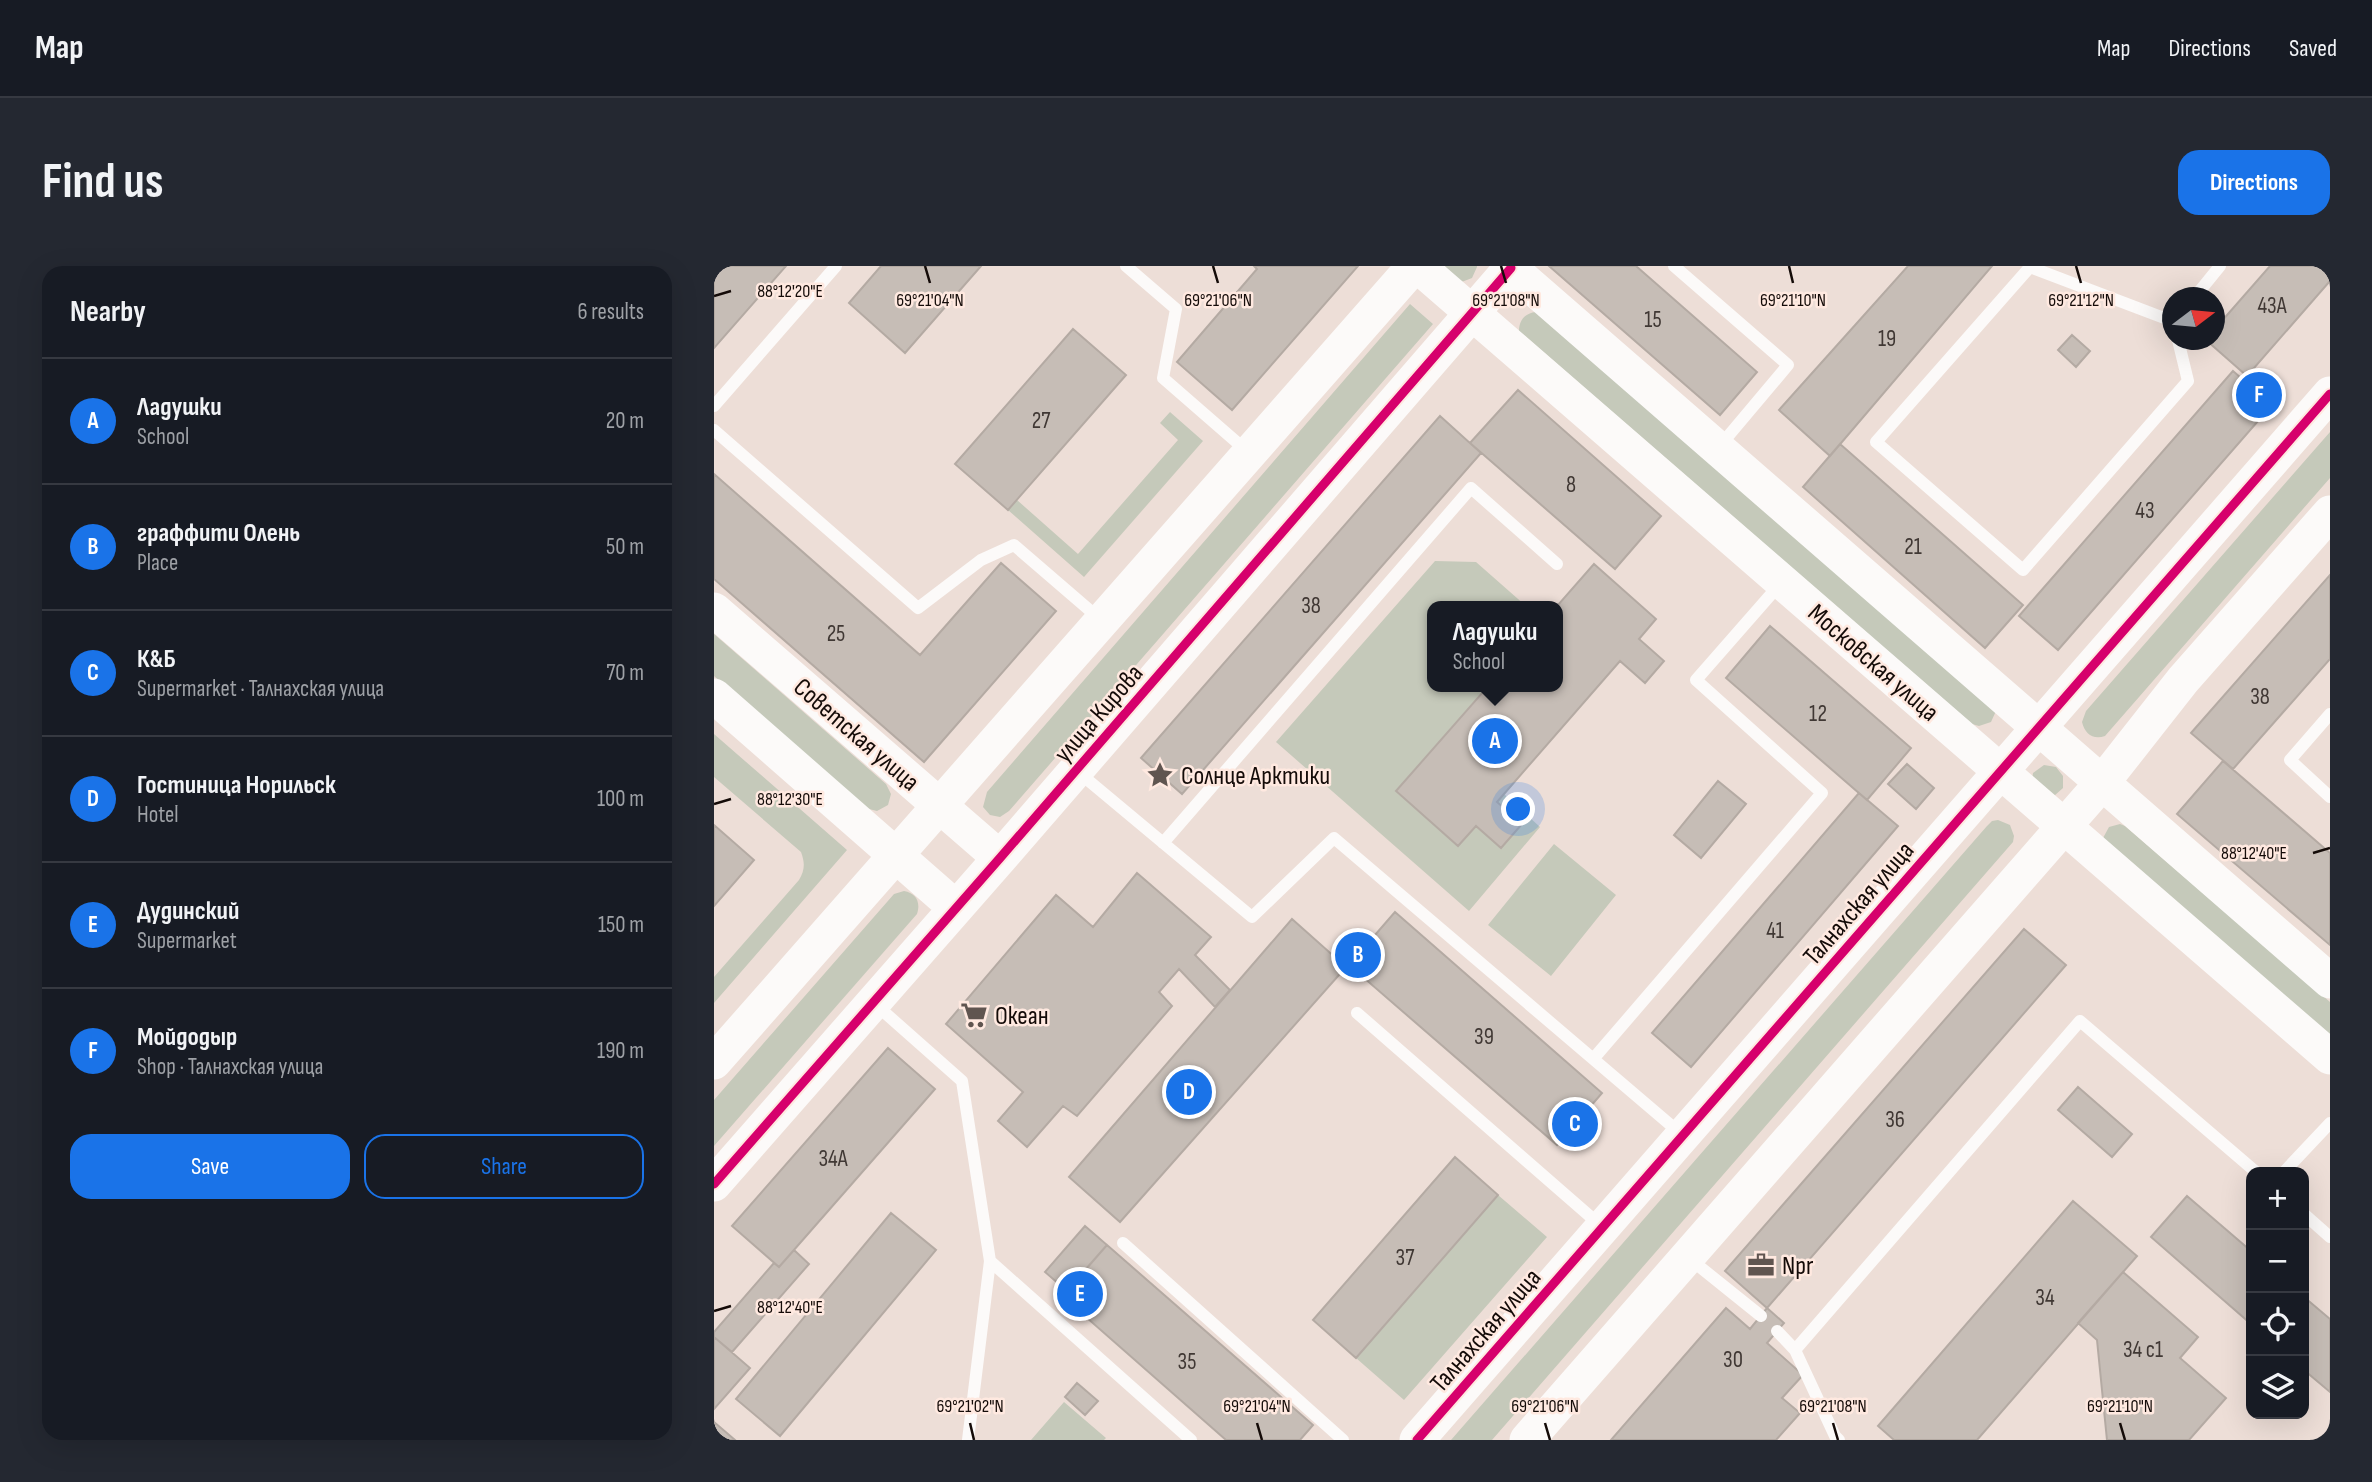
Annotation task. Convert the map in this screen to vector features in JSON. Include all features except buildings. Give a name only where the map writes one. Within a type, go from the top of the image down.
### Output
[{"type":"street","points":[[714,1062],[938,804],[1416,266]]},
{"type":"street","name":"Московская улица","points":[[1416,266],[2330,1057]]},
{"type":"street","points":[[1509,267],[2330,981]]},
{"type":"street","name":"улица Кирова","points":[[714,1184],[1076,771],[1509,267]]},
{"type":"street","name":"Талнахская улица","points":[[1417,1440],[2330,394]]},
{"type":"street","points":[[1527,1440],[2102,783],[2183,680],[2330,513]]},
{"type":"street","name":"Советская улица","points":[[714,610],[1000,858]]},
{"type":"street","points":[[714,696],[956,908]]},
{"type":"lane","points":[[714,406],[836,266]]},
{"type":"lane","points":[[1126,266],[1176,309],[1163,378],[1249,453]]},
{"type":"lane","points":[[1674,266],[1788,365],[1718,449]]},
{"type":"lane","points":[[2203,287],[2220,266]]},
{"type":"lane","points":[[2162,317],[2030,267],[1876,442],[2022,570],[2188,381],[2180,350]]},
{"type":"lane","points":[[714,430],[918,608],[981,560],[1014,545],[1101,620]]},
{"type":"lane","points":[[1163,843],[1471,488],[1557,564]]},
{"type":"lane","points":[[1594,1058],[1822,793],[1696,680],[1782,582]]},
{"type":"lane","points":[[2330,715],[2290,760],[2330,797]]},
{"type":"lane","points":[[1076,771],[1252,917],[1334,838],[1683,1135]]},
{"type":"lane","points":[[873,1002],[962,1081],[990,1261],[968,1440]]},
{"type":"lane","points":[[1357,1013],[1602,1228]]},
{"type":"lane","points":[[1795,1350],[2080,1021],[2250,1167]]},
{"type":"lane","points":[[2289,1167],[2330,1123]]},
{"type":"lane","points":[[2309,1218],[2330,1237]]},
{"type":"lane","points":[[1123,1243],[1343,1440]]},
{"type":"lane","points":[[1687,1257],[1760,1316]]},
{"type":"lane","points":[[990,1261],[1191,1440]]},
{"type":"lane","points":[[1777,1331],[1795,1350],[1839,1440]]},
{"type":"green space","points":[[1445,266],[1477,267],[1472,278],[1459,283]]},
{"type":"green space","points":[[1410,304],[1433,324],[1009,811],[1000,817],[990,815],[983,807],[987,792]]},
{"type":"green space","points":[[1536,312],[1996,711],[1991,722],[1979,726],[1972,724],[1519,331],[1523,318]]},
{"type":"green space","points":[[1170,412],[1203,441],[1084,577],[1008,510],[1017,500],[1078,554],[1178,440],[1160,423]]},
{"type":"green space","points":[[2330,432],[2330,478],[2105,736],[2090,735],[2082,722],[2086,711]]},
{"type":"green space","points":[[1435,561],[1476,562],[1520,601],[1427,601],[1427,692],[1483,692],[1396,791],[1458,846],[1476,826],[1501,847],[1522,825],[1497,802],[1504,794],[1540,827],[1469,911],[1276,742]]},
{"type":"green space","points":[[714,634],[886,784],[891,794],[888,805],[877,811],[865,808],[714,676]]},
{"type":"green space","points":[[714,734],[847,850],[714,1003],[714,977],[799,880],[804,866],[801,852],[714,777]]},
{"type":"green space","points":[[2044,765],[2056,767],[2063,776],[2063,788],[2054,796],[2032,780],[2033,773]]},
{"type":"green space","points":[[1998,820],[2010,825],[2013,842],[1492,1440],[1451,1440],[1987,826]]},
{"type":"green space","points":[[2120,824],[2330,1002],[2330,1043],[2103,838],[2109,827]]},
{"type":"green space","points":[[1554,844],[1616,895],[1551,976],[1488,925]]},
{"type":"green space","points":[[904,891],[916,899],[917,914],[714,1146],[714,1100],[894,894]]},
{"type":"green space","points":[[1498,1195],[1547,1237],[1404,1400],[1356,1358]]},
{"type":"green space","points":[[1064,1402],[1106,1438],[1031,1440]]},
{"type":"cycle path","points":[[714,1184],[1511,268]]},
{"type":"cycle path","points":[[1417,1440],[2330,394]]},
{"type":"place","name":"Мойдодыр","points":[[2259,395]]},
{"type":"place","name":"Ладушки","points":[[1495,741]]},
{"type":"place","name":"Солнце Арктики","points":[[1160,775]]},
{"type":"place","name":"граффити Олень","points":[[1358,955]]},
{"type":"place","name":"Океан","points":[[974,1015]]},
{"type":"place","name":"Гостиница Норильск","points":[[1189,1092]]},
{"type":"place","name":"К&Б","points":[[1575,1124]]},
{"type":"place","name":"Npr","points":[[1761,1265]]},
{"type":"place","name":"Дудинский","points":[[1080,1294]]}]
